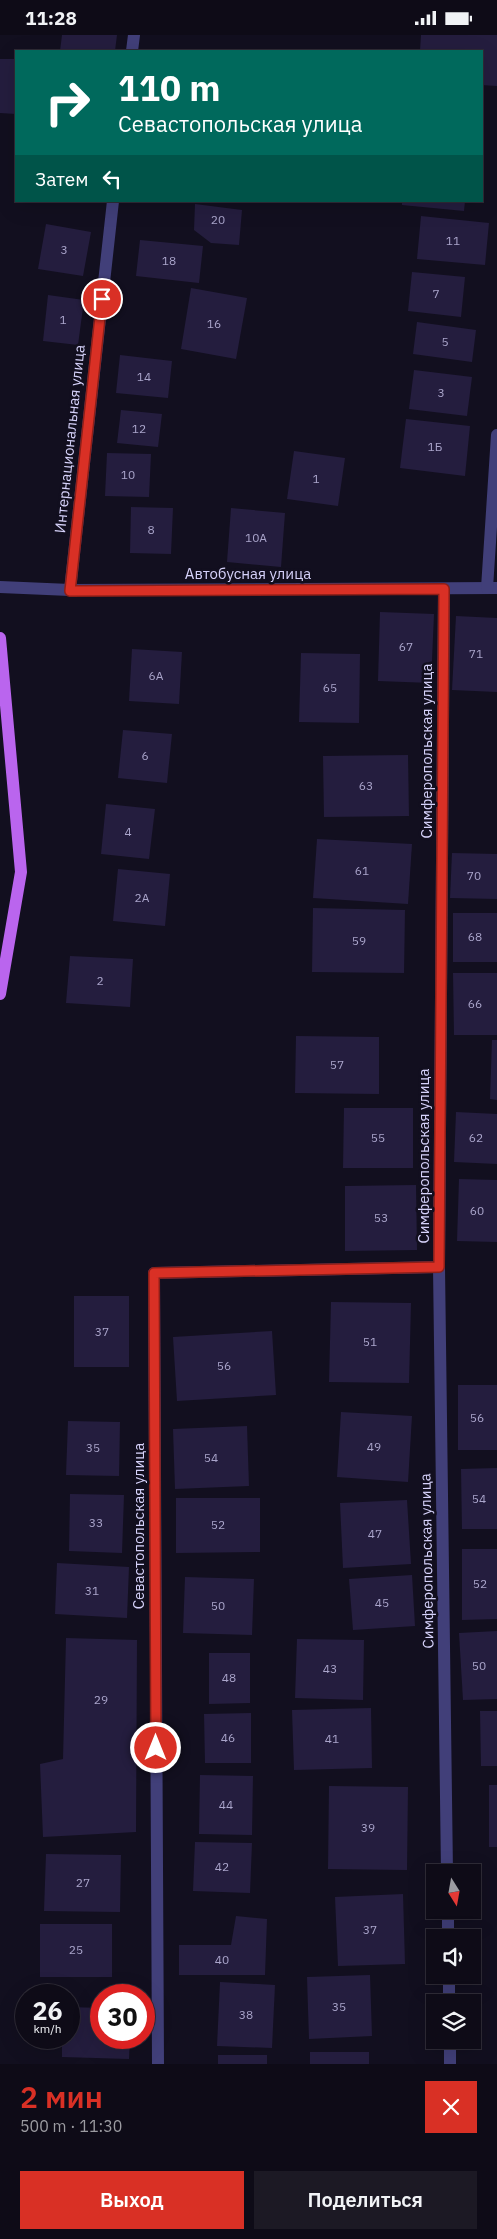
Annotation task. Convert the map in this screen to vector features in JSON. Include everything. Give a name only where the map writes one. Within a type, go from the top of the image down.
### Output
[{"type":"main road","points":[[0,638],[21,872],[0,994]]},
{"type":"street","points":[[132,50],[134,35]]},
{"type":"street","name":"Интернациональная улица","points":[[70,591],[113,202]]},
{"type":"street","points":[[492,588],[497,435]]},
{"type":"street","name":"Автобусная улица","points":[[0,587],[70,591],[492,588]]},
{"type":"street","name":"Симферопольская улица","points":[[444,589],[439,1267],[447,1864]]},
{"type":"street","name":"Севастопольская улица","points":[[158,2064],[154,1273],[439,1267]]},
{"type":"street","points":[[450,2049],[450,2064]]},
{"type":"building","points":[[62,35],[117,35],[115,50],[60,50]]},
{"type":"building","points":[[421,35],[497,35],[497,86],[483,85],[483,50],[420,50]]},
{"type":"building","points":[[0,59],[15,59],[15,114],[0,113]]},
{"type":"building","points":[[402,202],[465,202],[464,211],[402,205]]},
{"type":"building","points":[[195,204],[242,210],[239,245],[211,243],[194,230]]},
{"type":"building","points":[[421,216],[489,223],[485,265],[417,259]]},
{"type":"building","points":[[46,224],[91,232],[83,276],[38,269]]},
{"type":"building","points":[[140,240],[203,246],[199,283],[136,276]]},
{"type":"building","points":[[412,272],[465,277],[461,317],[408,311]]},
{"type":"building","points":[[191,288],[247,298],[236,359],[181,349]]},
{"type":"building","points":[[48,295],[84,300],[78,345],[43,341]]},
{"type":"building","points":[[417,322],[476,330],[472,362],[413,354]]},
{"type":"building","points":[[120,355],[172,361],[168,398],[116,393]]},
{"type":"building","points":[[414,370],[472,377],[467,416],[409,409]]},
{"type":"building","points":[[121,410],[162,414],[158,447],[117,443]]},
{"type":"building","points":[[406,419],[470,426],[465,476],[400,468]]},
{"type":"building","points":[[294,451],[345,458],[338,506],[287,499]]},
{"type":"building","points":[[107,453],[151,454],[149,497],[105,496]]},
{"type":"building","points":[[131,507],[173,508],[171,554],[130,553]]},
{"type":"building","points":[[231,508],[285,513],[281,567],[227,562]]},
{"type":"building","points":[[380,612],[434,614],[431,683],[378,681]]},
{"type":"building","points":[[456,616],[497,618],[497,692],[452,690]]},
{"type":"building","points":[[132,649],[182,652],[179,704],[129,701]]},
{"type":"building","points":[[301,653],[360,654],[359,723],[299,722]]},
{"type":"building","points":[[123,730],[172,734],[167,783],[118,778]]},
{"type":"building","points":[[408,755],[409,816],[324,817],[323,756]]},
{"type":"building","points":[[106,804],[155,809],[149,859],[101,854]]},
{"type":"building","points":[[317,839],[412,844],[408,904],[313,898]]},
{"type":"building","points":[[452,853],[497,854],[497,899],[450,898]]},
{"type":"building","points":[[118,869],[170,874],[165,926],[113,921]]},
{"type":"building","points":[[313,908],[405,910],[404,973],[312,972]]},
{"type":"building","points":[[453,913],[497,913],[497,962],[453,962]]},
{"type":"building","points":[[70,956],[133,959],[130,1007],[66,1003]]},
{"type":"building","points":[[453,973],[497,973],[497,1035],[454,1035]]},
{"type":"building","points":[[296,1036],[379,1037],[379,1094],[295,1093]]},
{"type":"building","points":[[492,1040],[497,1040],[497,1100],[490,1099]]},
{"type":"building","points":[[344,1108],[413,1108],[413,1168],[343,1168]]},
{"type":"building","points":[[456,1112],[497,1114],[497,1164],[454,1162]]},
{"type":"building","points":[[459,1179],[497,1180],[497,1242],[457,1241]]},
{"type":"building","points":[[416,1185],[417,1250],[345,1251],[345,1186]]},
{"type":"building","points":[[74,1296],[129,1296],[129,1367],[74,1367]]},
{"type":"building","points":[[331,1302],[411,1303],[409,1383],[329,1382]]},
{"type":"building","points":[[272,1331],[276,1395],[177,1401],[173,1337]]},
{"type":"building","points":[[458,1385],[497,1385],[497,1450],[458,1450]]},
{"type":"building","points":[[341,1412],[412,1416],[408,1482],[337,1477]]},
{"type":"building","points":[[68,1421],[120,1422],[119,1476],[66,1475]]},
{"type":"building","points":[[247,1426],[249,1486],[175,1489],[173,1429]]},
{"type":"building","points":[[497,1468],[497,1529],[462,1529],[461,1469]]},
{"type":"building","points":[[70,1494],[124,1495],[122,1553],[69,1551]]},
{"type":"building","points":[[176,1498],[260,1498],[260,1552],[176,1553]]},
{"type":"building","points":[[407,1500],[411,1564],[343,1568],[340,1503]]},
{"type":"building","points":[[462,1549],[497,1549],[497,1619],[462,1620]]},
{"type":"building","points":[[57,1563],[129,1567],[127,1618],[55,1614]]},
{"type":"building","points":[[412,1575],[415,1626],[353,1630],[349,1579]]},
{"type":"building","points":[[185,1577],[254,1579],[252,1635],[183,1633]]},
{"type":"building","points":[[497,1631],[497,1699],[463,1700],[459,1633]]},
{"type":"building","points":[[66,1638],[137,1640],[136,1832],[43,1837],[40,1764],[63,1759]]},
{"type":"building","points":[[297,1639],[364,1640],[363,1700],[295,1698]]},
{"type":"building","points":[[209,1653],[250,1653],[250,1703],[209,1704]]},
{"type":"building","points":[[371,1708],[372,1768],[294,1770],[292,1710]]},
{"type":"building","points":[[480,1711],[497,1711],[497,1766],[481,1766]]},
{"type":"building","points":[[251,1713],[251,1763],[205,1763],[204,1714]]},
{"type":"building","points":[[200,1775],[253,1776],[252,1835],[199,1834]]},
{"type":"building","points":[[489,1785],[497,1785],[497,1847],[489,1847]]},
{"type":"building","points":[[329,1786],[408,1787],[407,1870],[328,1869]]},
{"type":"building","points":[[195,1842],[252,1843],[250,1893],[193,1891]]},
{"type":"building","points":[[46,1854],[121,1855],[120,1912],[44,1911]]},
{"type":"building","points":[[403,1894],[405,1964],[338,1966],[335,1897]]},
{"type":"building","points":[[236,1916],[267,1919],[265,1975],[179,1975],[179,1945],[231,1945]]},
{"type":"building","points":[[40,1924],[112,1924],[112,1977],[40,1977]]},
{"type":"building","points":[[370,1975],[372,2036],[309,2039],[307,1977]]},
{"type":"building","points":[[220,1982],[275,1985],[272,2048],[217,2046]]},
{"type":"building","points":[[80,2007],[90,2008],[90,2049],[129,2049],[129,2059],[62,2057],[62,2049],[80,2049]]},
{"type":"building","points":[[310,2052],[369,2052],[369,2064],[310,2064]]},
{"type":"building","points":[[218,2055],[267,2055],[267,2064],[218,2064]]},
{"type":"route","points":[[102,299],[70,591],[444,589],[439,1267],[154,1273],[156,1748]]}]
